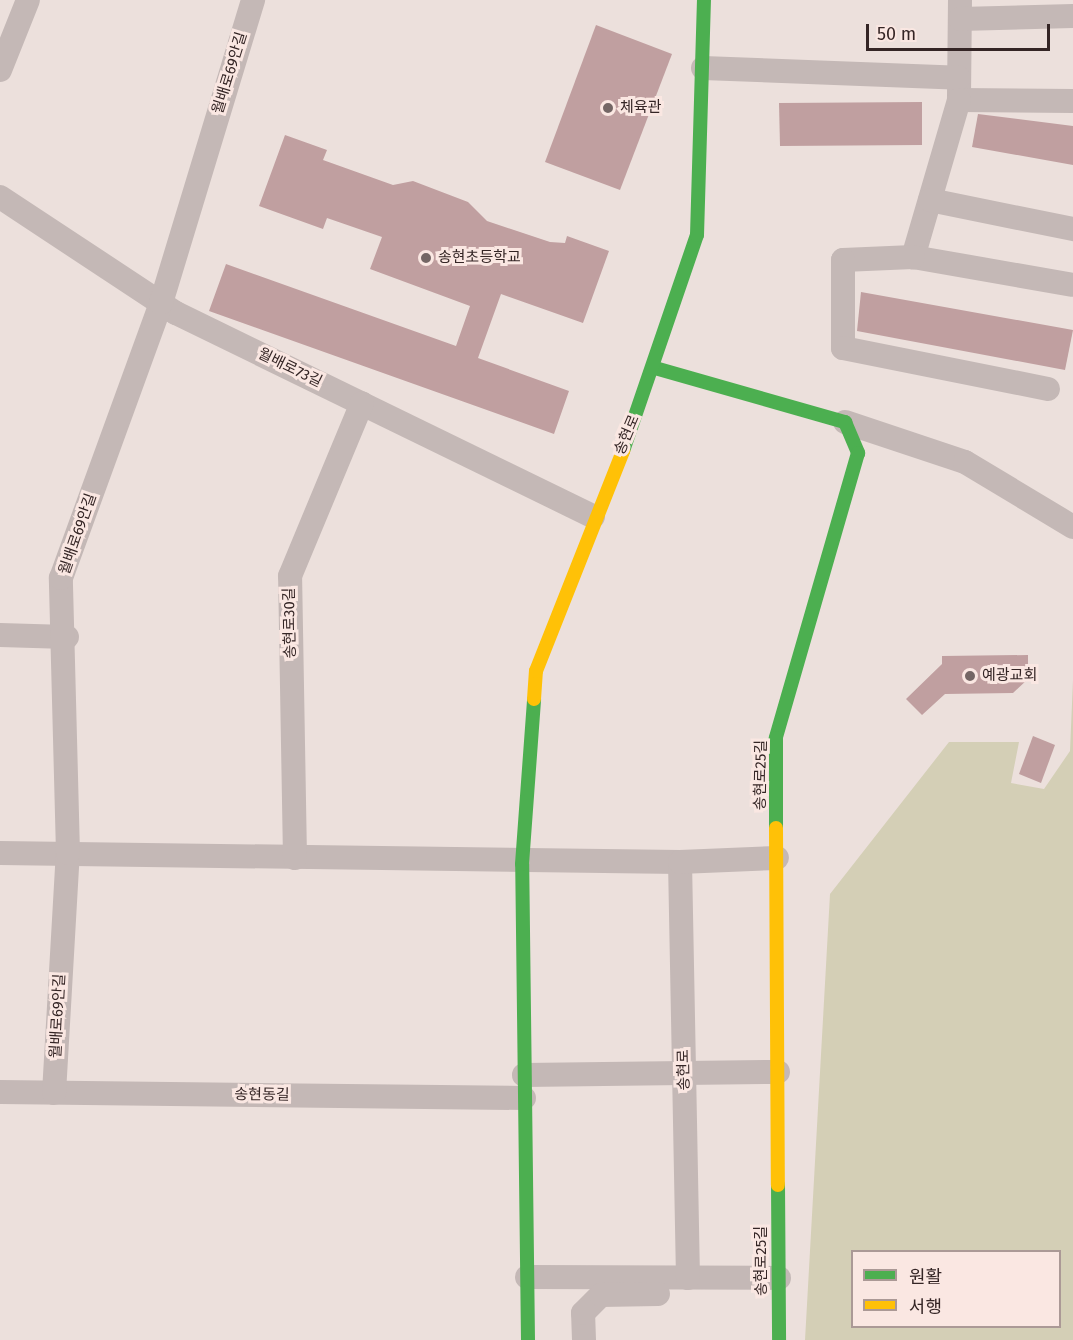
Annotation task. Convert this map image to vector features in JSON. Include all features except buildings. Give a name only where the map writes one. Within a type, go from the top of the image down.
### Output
[{"type":"main road","name":"송현로","points":[[528,1340],[522,864],[536,671],[593,516],[655,368],[697,234],[704,0]]},
{"type":"main road","points":[[655,368],[845,422]]},
{"type":"main road","name":"송현로25길","points":[[779,1340],[776,738],[858,453],[845,422]]},
{"type":"street","points":[[0,70],[28,0]]},
{"type":"street","name":"월배로69안길","points":[[54,1093],[68,853],[67,637],[61,578],[161,303],[253,0]]},
{"type":"street","points":[[913,257],[959,89],[960,10],[1073,16]]},
{"type":"street","points":[[703,68],[959,89],[1073,101]]},
{"type":"street","name":"월배로73길","points":[[0,196],[161,303],[593,516]]},
{"type":"street","points":[[930,200],[1073,229]]},
{"type":"street","points":[[1048,389],[843,348],[843,260],[913,257],[1073,285]]},
{"type":"street","name":"송현로30길","points":[[295,858],[290,576],[362,403]]},
{"type":"street","points":[[845,422],[964,462],[1073,527]]},
{"type":"street","points":[[0,635],[67,637]]},
{"type":"street","points":[[0,853],[522,864],[777,858]]},
{"type":"street","name":"송현로","points":[[680,862],[688,1278]]},
{"type":"street","name":"송현동길","points":[[0,1092],[524,1087],[684,1073],[778,1072]]},
{"type":"street","points":[[527,1277],[779,1278]]},
{"type":"street","points":[[584,1340],[583,1313],[601,1295],[740,1292]]},
{"type":"shaded area","points":[[1073,680],[1073,1340],[805,1340],[830,894],[949,742],[1019,742],[1011,783],[1044,789],[1070,751]]},
{"type":"traffic: fast","points":[[623,451],[697,235],[704,0]]},
{"type":"traffic: fast","points":[[655,368],[845,422],[858,453],[776,738],[776,828]]},
{"type":"traffic: fast","points":[[528,1340],[522,864],[534,699]]},
{"type":"traffic: fast","points":[[778,1185],[779,1340]]},
{"type":"traffic: slow","points":[[534,699],[536,671],[623,451]]},
{"type":"traffic: slow","points":[[776,828],[778,1185]]},
{"type":"place","name":"체육관","points":[[608,108]]},
{"type":"place","name":"송현초등학교","points":[[426,258]]},
{"type":"place","name":"예광교회","points":[[970,676]]}]
